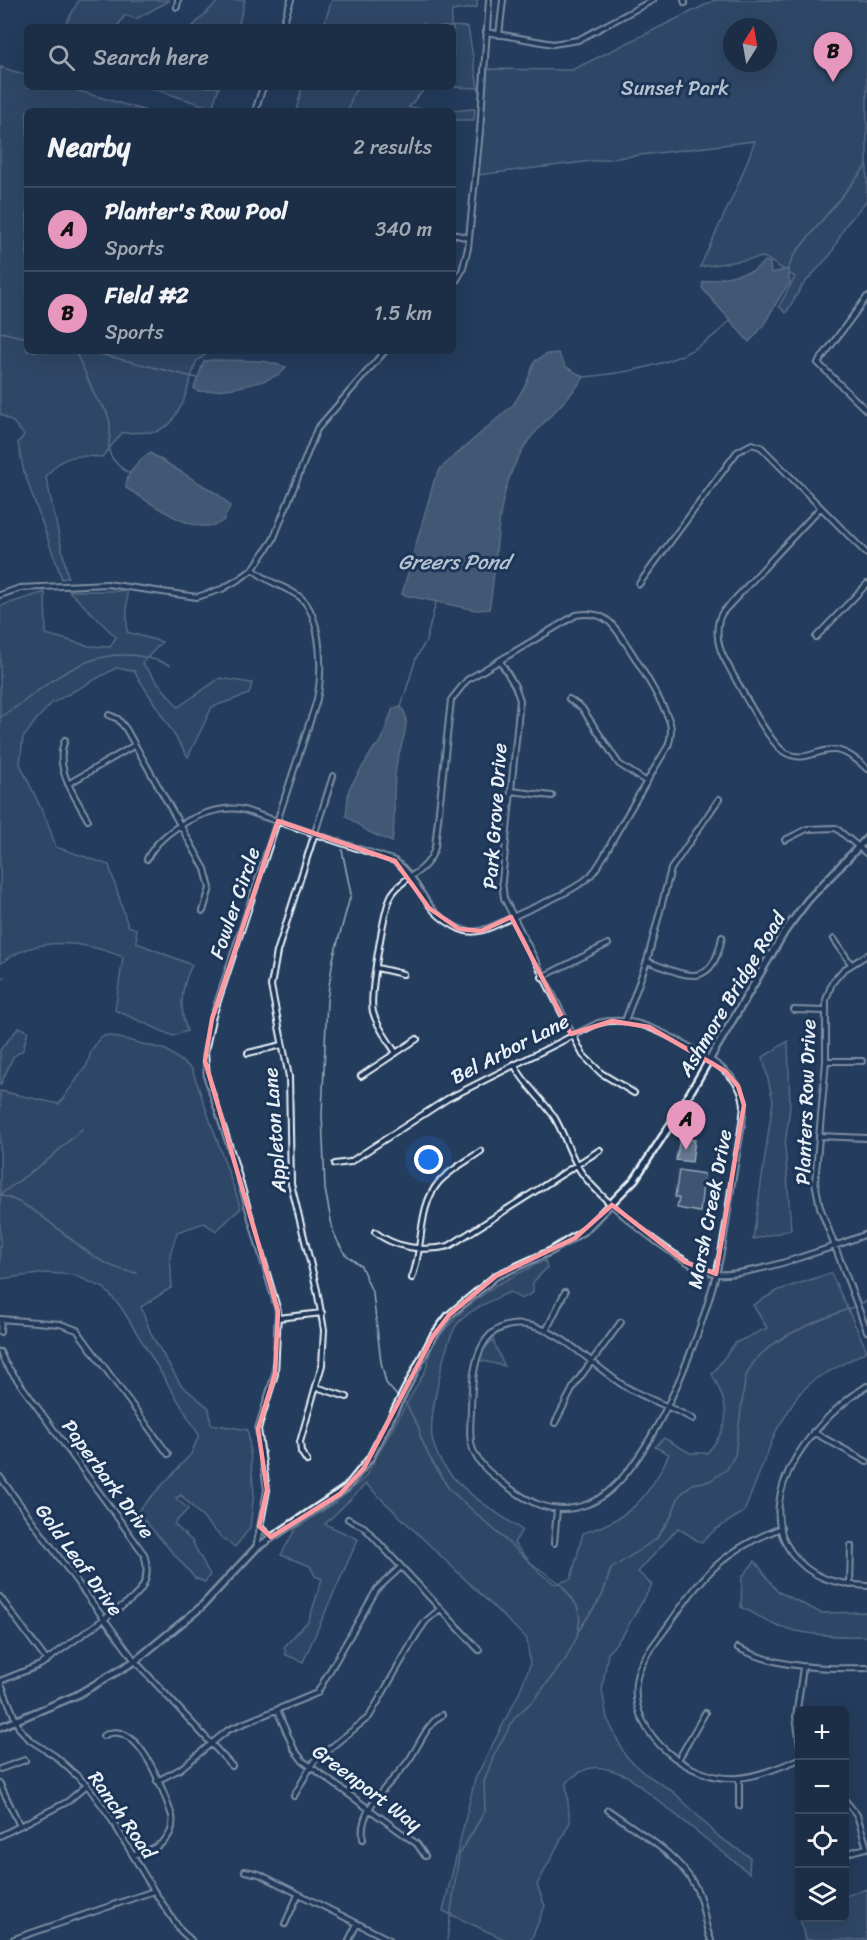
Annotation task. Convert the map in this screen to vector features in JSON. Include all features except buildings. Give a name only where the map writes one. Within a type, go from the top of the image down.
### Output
[{"type":"main road","name":"Ashmore Bridge Road","points":[[0,1727],[77,1695],[135,1661],[201,1607],[256,1548],[332,1500],[358,1476],[386,1431],[433,1336],[449,1315],[496,1276],[575,1238],[612,1204],[654,1153],[785,931],[808,900],[867,838]]},
{"type":"street","points":[[177,7],[178,0]]},
{"type":"street","points":[[283,24],[291,0]]},
{"type":"street","points":[[456,280],[465,264],[469,238],[480,131],[489,0]]},
{"type":"street","points":[[499,34],[503,0]]},
{"type":"street","points":[[486,32],[553,44],[578,40],[653,0]]},
{"type":"street","points":[[256,108],[262,90]]},
{"type":"street","points":[[456,235],[469,238]]},
{"type":"street","points":[[867,297],[818,363],[867,411]]},
{"type":"street","points":[[0,596],[20,588],[107,584],[197,597],[222,589],[253,569],[276,534],[317,429],[382,354]]},
{"type":"street","points":[[639,584],[737,452],[747,445],[754,444],[761,447],[867,554]]},
{"type":"street","points":[[820,508],[722,613],[718,624],[720,649],[780,749],[797,756],[830,750],[845,751],[867,769]]},
{"type":"street","name":"Fowler Circle","points":[[253,569],[268,582],[303,600],[312,614],[321,671],[318,696],[212,1019],[205,1061],[208,1087],[233,1157],[275,1295],[279,1318],[275,1374],[258,1429],[267,1490],[256,1548]]},
{"type":"street","points":[[816,637],[867,584]]},
{"type":"street","points":[[147,860],[157,843],[208,811],[226,807],[278,821],[389,858],[401,865],[410,878],[429,908],[465,931],[481,932],[578,884],[591,874],[670,740],[671,726],[663,706],[619,632],[609,620],[594,614],[576,615],[467,680],[451,700],[435,847],[426,867],[410,878],[400,885],[390,898],[376,968],[372,996],[374,1016],[396,1053]]},
{"type":"street","name":"Park Grove Drive","points":[[500,661],[515,686],[520,700],[502,881],[504,898],[583,1055],[594,1068],[634,1093]]},
{"type":"street","points":[[569,699],[582,708],[619,764],[647,782]]},
{"type":"street","points":[[109,715],[121,722],[209,878],[210,888],[203,911]]},
{"type":"street","points":[[65,740],[61,759],[68,784],[88,820]]},
{"type":"street","points":[[68,784],[135,745]]},
{"type":"street","name":"Appleton Lane","points":[[307,1461],[301,1452],[300,1442],[323,1356],[322,1313],[289,1175],[291,1092],[271,978],[333,776]]},
{"type":"street","points":[[511,791],[552,796]]},
{"type":"street","points":[[626,1021],[647,961],[671,869],[719,799]]},
{"type":"street","points":[[785,840],[807,829],[829,827],[841,830],[867,854]]},
{"type":"street","points":[[647,961],[685,975],[700,975],[716,961],[722,937]]},
{"type":"street","points":[[834,939],[851,964]]},
{"type":"street","points":[[542,977],[608,944]]},
{"type":"street","name":"Planters Row Drive","points":[[867,955],[851,964],[832,983],[824,1011],[826,1061],[816,1192],[867,1331]]},
{"type":"street","points":[[376,968],[403,974]]},
{"type":"street","points":[[794,1010],[824,1011]]},
{"type":"street","name":"Bel Arbor Lane","points":[[335,1164],[350,1162],[430,1109],[571,1034],[598,1023],[626,1021],[649,1028],[709,1060]]},
{"type":"street","points":[[360,1076],[417,1039]]},
{"type":"street","points":[[248,1053],[282,1045]]},
{"type":"street","name":"Marsh Creek Drive","points":[[667,1406],[629,1388],[546,1331],[530,1325],[512,1326],[495,1333],[482,1346],[473,1369],[470,1435],[475,1455],[488,1471],[525,1500],[557,1509],[585,1505],[612,1490],[641,1453],[667,1406],[700,1324],[716,1274],[744,1105],[735,1081],[709,1060]]},
{"type":"street","points":[[826,1061],[862,1061]]},
{"type":"street","points":[[514,1064],[527,1085],[553,1115],[577,1166],[589,1182],[612,1204],[685,1262],[716,1274],[750,1272],[867,1234]]},
{"type":"street","points":[[819,1136],[867,1138]]},
{"type":"street","points":[[375,1232],[395,1243],[420,1248],[440,1248],[457,1243],[600,1150]]},
{"type":"street","points":[[412,1278],[420,1248],[426,1208],[434,1189],[445,1176],[481,1151]]},
{"type":"street","points":[[546,1331],[565,1292]]},
{"type":"street","points":[[279,1318],[322,1313]]},
{"type":"street","points":[[0,1332],[0,1319],[60,1323],[77,1330],[168,1454]]},
{"type":"street","points":[[555,1423],[567,1397],[621,1322]]},
{"type":"street","name":"Paperbark Drive","points":[[0,1352],[4,1363],[144,1554],[147,1570],[143,1586],[132,1599],[47,1661],[0,1681]]},
{"type":"street","points":[[867,1386],[834,1409],[813,1432],[782,1488],[778,1509],[781,1528],[789,1548],[805,1568],[826,1580],[867,1586]]},
{"type":"street","points":[[316,1387],[347,1397]]},
{"type":"street","points":[[667,1406],[693,1419]]},
{"type":"street","points":[[813,1432],[867,1462]]},
{"type":"street","name":"Gold Leaf Drive","points":[[0,1477],[135,1661],[232,1766]]},
{"type":"street","points":[[554,1543],[557,1509]]},
{"type":"street","points":[[348,1519],[364,1527],[479,1650]]},
{"type":"street","points":[[260,1526],[272,1537]]},
{"type":"street","points":[[781,1528],[741,1545],[711,1568],[695,1586],[640,1665],[636,1693],[639,1710],[656,1739],[678,1760],[708,1774],[740,1778],[761,1774],[797,1760]]},
{"type":"street","points":[[850,1585],[851,1546]]},
{"type":"street","points":[[157,1781],[180,1769],[211,1743],[235,1727],[308,1699],[319,1690],[377,1589],[401,1567]]},
{"type":"street","points":[[0,1597],[47,1661]]},
{"type":"street","points":[[294,1796],[310,1768],[322,1754],[369,1717],[417,1634],[426,1621],[440,1609]]},
{"type":"street","points":[[738,1648],[759,1658],[803,1667],[867,1668]]},
{"type":"street","points":[[797,1706],[803,1667]]},
{"type":"street","name":"Ranch Road","points":[[0,1681],[16,1721],[30,1740],[55,1756],[87,1785],[154,1891],[181,1931],[190,1940]]},
{"type":"street","name":"Greenport Way","points":[[277,1710],[294,1749],[310,1768],[417,1844],[425,1856]]},
{"type":"street","points":[[678,1760],[705,1713]]},
{"type":"street","points":[[363,1839],[362,1830],[370,1811],[388,1782],[408,1763],[432,1723],[442,1715]]},
{"type":"street","points":[[103,1736],[119,1732],[133,1738],[157,1781],[172,1816],[171,1832],[156,1847],[133,1855]]},
{"type":"street","points":[[0,1769],[25,1760]]},
{"type":"street","points":[[739,1806],[740,1778]]},
{"type":"street","points":[[0,1784],[20,1826]]},
{"type":"street","points":[[0,1836],[67,1802],[87,1785]]},
{"type":"street","points":[[849,1805],[857,1815],[867,1848],[849,1853]]},
{"type":"street","points":[[608,1810],[673,1858],[683,1870],[696,1887],[711,1940]]},
{"type":"street","points":[[245,1871],[259,1874],[390,1940]]},
{"type":"street","points":[[14,1939],[154,1891]]},
{"type":"street","points":[[285,1924],[298,1894]]},
{"type":"street","points":[[349,1940],[357,1924]]},
{"type":"highlighted area","points":[[278,821],[395,861],[429,908],[459,929],[481,931],[511,917],[571,1034],[612,1021],[649,1027],[725,1071],[738,1086],[744,1105],[716,1274],[685,1262],[612,1205],[575,1238],[496,1276],[449,1315],[433,1336],[364,1468],[340,1494],[271,1537],[259,1526],[267,1490],[258,1429],[275,1374],[278,1311],[205,1061],[212,1019]]},
{"type":"green space","points":[[79,0],[169,0],[136,19],[125,15],[119,24],[66,24]]},
{"type":"green space","points":[[219,0],[245,0],[239,24],[195,24]]},
{"type":"green space","points":[[332,0],[477,0],[477,7],[452,11],[451,24],[324,24]]},
{"type":"green space","name":"Sunset Park","points":[[715,0],[867,0],[867,200],[845,226],[831,254],[802,286],[786,313],[779,306],[795,277],[764,257],[700,267],[738,185],[755,141],[478,175],[485,69],[572,70]]},
{"type":"green space","points":[[456,26],[468,27],[478,88],[456,87]]},
{"type":"green space","points":[[0,67],[24,74],[24,90],[76,90],[136,108],[24,108],[24,354],[206,354],[196,362],[183,403],[170,424],[156,432],[122,433],[102,457],[77,456],[64,460],[46,477],[68,577],[62,579],[24,472],[18,443],[24,435],[13,422],[0,414]]},
{"type":"green space","points":[[157,90],[218,90],[212,108]]},
{"type":"green space","points":[[301,90],[423,90],[409,107],[417,108],[297,108]]},
{"type":"green space","points":[[475,109],[474,120],[456,120],[456,110]]},
{"type":"green space","points":[[69,591],[127,591],[127,632],[162,642],[142,663],[178,707],[220,678],[252,683],[249,694],[212,707],[188,757],[134,671],[116,668],[52,703],[23,738],[20,764],[47,821],[56,847],[109,865],[128,926],[136,929],[137,943],[192,965],[185,981],[182,998],[187,1031],[173,1036],[115,1010],[123,957],[92,947],[60,944],[29,948],[0,964],[0,606],[45,592],[46,634],[89,646],[110,647],[116,637]]},
{"type":"green space","points":[[19,1027],[28,1031],[23,1050],[13,1057],[0,1086],[0,1050]]},
{"type":"green space","points":[[108,1035],[166,1050],[192,1069],[241,1208],[216,1231],[204,1223],[177,1232],[170,1255],[172,1287],[141,1307],[152,1336],[181,1385],[209,1408],[211,1424],[248,1430],[254,1493],[250,1528],[235,1547],[221,1537],[181,1495],[176,1498],[188,1509],[174,1524],[192,1541],[210,1575],[205,1582],[195,1578],[137,1512],[191,1454],[199,1435],[121,1307],[104,1288],[74,1275],[47,1273],[0,1279],[0,1091],[59,1104],[87,1065],[91,1051],[100,1037]]},
{"type":"green space","points":[[788,1041],[790,1107],[785,1146],[791,1230],[753,1239],[773,1101],[763,1057]]},
{"type":"green space","points":[[679,1170],[704,1174],[700,1212],[677,1208],[679,1198],[675,1197]]},
{"type":"green space","points":[[545,1260],[547,1268],[533,1282],[533,1293],[521,1299],[510,1292],[476,1308],[459,1322],[448,1343],[439,1378],[433,1413],[432,1437],[440,1460],[452,1476],[480,1501],[522,1530],[514,1543],[539,1572],[555,1584],[571,1579],[583,1533],[626,1513],[654,1483],[669,1454],[655,1447],[664,1438],[690,1453],[707,1453],[715,1442],[721,1433],[726,1415],[722,1396],[712,1374],[735,1343],[767,1328],[753,1305],[779,1290],[831,1273],[867,1351],[815,1379],[799,1394],[776,1431],[744,1512],[716,1529],[701,1543],[678,1528],[638,1572],[652,1585],[624,1633],[608,1653],[602,1690],[607,1718],[625,1755],[644,1773],[675,1793],[719,1837],[750,1857],[749,1873],[627,1776],[602,1768],[588,1769],[566,1783],[570,1822],[537,1885],[545,1906],[531,1940],[506,1940],[443,1911],[475,1779],[518,1695],[530,1665],[527,1639],[366,1484],[325,1524],[358,1539],[303,1662],[286,1655],[284,1647],[309,1620],[322,1579],[315,1576],[310,1566],[281,1555],[296,1528],[335,1503],[365,1477],[426,1369],[431,1347],[446,1328],[464,1309],[496,1285]]},
{"type":"green space","points":[[493,1340],[504,1366],[479,1360],[482,1351]]},
{"type":"green space","points":[[755,1561],[777,1591],[821,1613],[867,1612],[867,1636],[833,1636],[800,1632],[774,1624],[741,1607],[742,1577]]},
{"type":"green space","points":[[867,1889],[867,1940],[805,1940],[801,1922],[849,1922],[849,1895]]},
{"type":"water","points":[[765,261],[770,263],[771,273],[788,269],[790,283],[761,328],[749,342],[702,288],[703,282],[753,271]]},
{"type":"water","name":"Greers Pond","points":[[558,353],[566,367],[584,377],[533,435],[515,463],[502,503],[489,609],[476,610],[402,594],[434,481],[441,468],[514,404],[526,384],[535,361],[547,354]]},
{"type":"water","points":[[204,361],[264,361],[286,367],[281,373],[271,378],[245,386],[197,391],[194,388]]},
{"type":"water","points":[[150,453],[219,495],[230,506],[223,521],[212,526],[200,526],[187,522],[126,488],[128,478],[134,468]]},
{"type":"water","points":[[401,707],[406,726],[395,771],[392,842],[369,832],[346,816],[349,789],[374,748],[381,742],[393,708]]},
{"type":"water","points":[[680,1138],[695,1140],[692,1162],[676,1160]]},
{"type":"waterway","points":[[349,108],[356,90]]},
{"type":"waterway","points":[[788,269],[794,255],[867,165]]},
{"type":"waterway","points":[[584,377],[644,368],[682,355],[700,346],[731,319]]},
{"type":"waterway","points":[[0,332],[24,337]]},
{"type":"waterway","points":[[76,354],[95,397],[107,413],[110,423],[109,451],[112,458],[130,474]]},
{"type":"waterway","points":[[99,354],[197,378]]},
{"type":"waterway","points":[[401,707],[416,658],[426,641],[436,602]]},
{"type":"waterway","points":[[0,718],[57,677],[92,660],[128,655],[170,665]]},
{"type":"waterway","points":[[342,850],[351,894],[333,959],[327,1000],[322,1114],[325,1189],[333,1231],[345,1254],[361,1266],[373,1294],[381,1362],[386,1383],[398,1397]]},
{"type":"waterway","points":[[0,979],[4,977]]},
{"type":"waterway","points":[[1,1194],[49,1159],[82,1129]]},
{"type":"waterway","points":[[0,1195],[36,1212],[100,1260],[137,1273]]},
{"type":"waterway","points":[[860,1304],[867,1301]]},
{"type":"waterway","points":[[579,1630],[602,1596],[611,1569],[656,1539],[671,1517],[679,1496],[692,1484],[710,1481],[727,1469],[735,1455],[745,1380],[751,1366],[761,1354],[790,1334],[853,1307]]},
{"type":"waterway","points":[[405,1402],[419,1428],[420,1436],[430,1458],[449,1489],[531,1563],[561,1584],[577,1606],[580,1618],[577,1637],[565,1660],[534,1700],[515,1717],[494,1755],[484,1782],[485,1811],[459,1855],[447,1940]]},
{"type":"place","name":"Field #2","points":[[833,82]]},
{"type":"place","name":"Planter's Row Pool","points":[[686,1150]]}]
